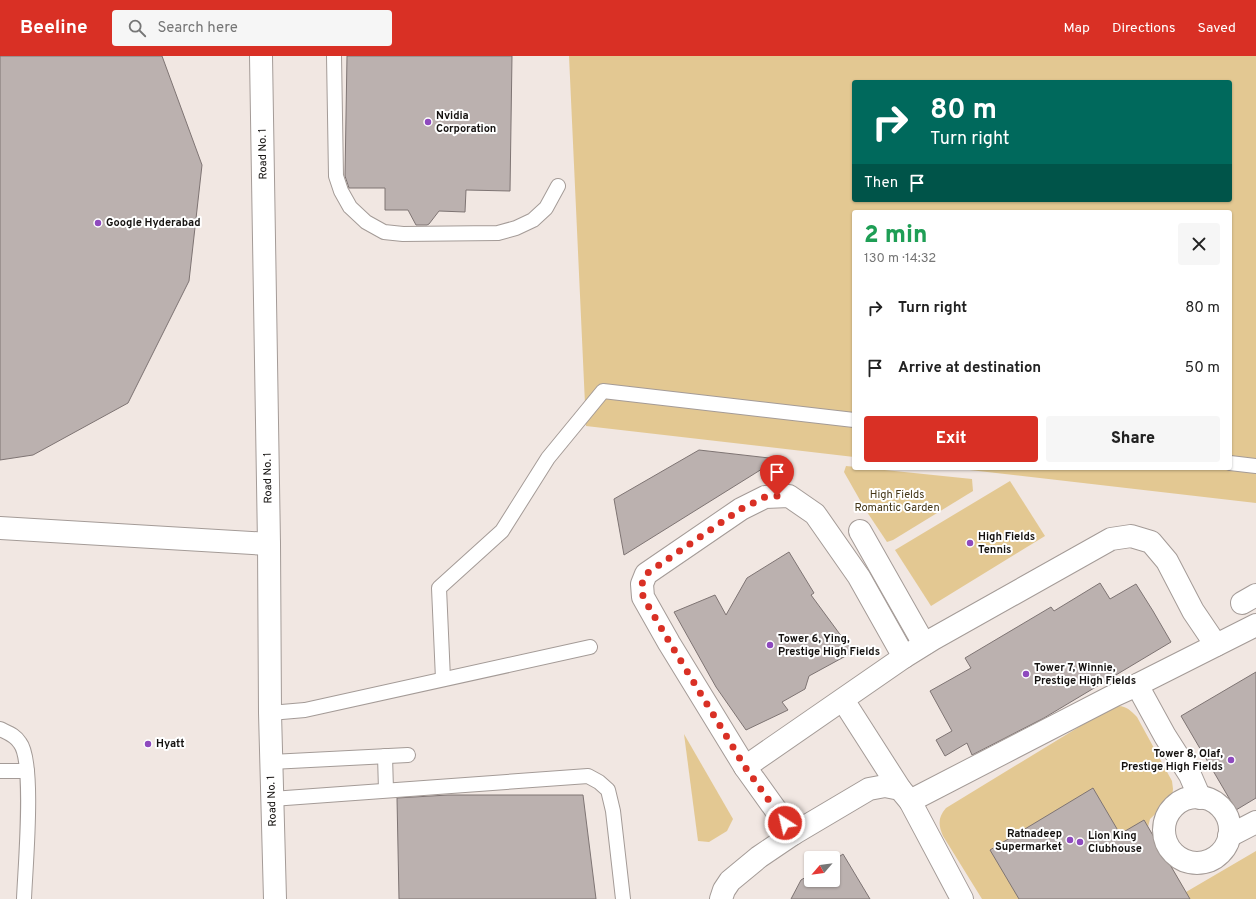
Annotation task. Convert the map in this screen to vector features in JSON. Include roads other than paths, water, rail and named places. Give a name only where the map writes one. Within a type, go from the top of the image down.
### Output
[{"type":"street","name":"Road No. 1","points":[[261,56],[269,544],[270,713],[275,899]]},
{"type":"street","points":[[793,834],[745,767],[643,597],[642,584],[646,574],[741,509],[765,497],[789,496],[815,514],[859,577],[904,657]]},
{"type":"street","points":[[0,528],[269,544]]},
{"type":"street","points":[[860,531],[924,644]]},
{"type":"street","points":[[745,767],[924,644],[1111,539],[1131,536],[1151,542],[1167,561],[1193,611],[1216,646]]},
{"type":"street","points":[[721,899],[724,890],[730,881],[759,857],[793,834],[870,789],[885,786],[905,795],[1136,686],[1256,625]]},
{"type":"street","points":[[1136,686],[1165,736],[1190,774],[1200,798]]},
{"type":"street","points":[[843,700],[905,795],[962,899]]},
{"type":"street","points":[[1191,798],[1200,798],[1210,800],[1219,806],[1226,815],[1230,825],[1230,836],[1227,845],[1214,859],[1203,863],[1192,863],[1182,860],[1173,853],[1167,844],[1164,833],[1169,814],[1175,806],[1182,801],[1191,798]]},
{"type":"street","points":[[1230,836],[1256,822]]},
{"type":"lane","points":[[334,56],[336,176],[341,191],[350,207],[366,222],[384,232],[403,234],[498,233],[516,228],[533,220],[546,208],[558,186]]},
{"type":"lane","points":[[443,679],[439,588],[502,531],[548,458],[603,391],[852,420]]},
{"type":"lane","points":[[1232,463],[1256,466]]},
{"type":"lane","points":[[270,713],[305,710],[590,647]]},
{"type":"lane","points":[[0,729],[12,734],[21,744],[26,756],[28,771],[28,809],[24,899]]},
{"type":"lane","points":[[271,762],[408,755]]},
{"type":"lane","points":[[385,756],[386,790]]},
{"type":"lane","points":[[0,771],[28,771]]},
{"type":"lane","points":[[272,799],[588,776],[608,790],[613,811],[623,899]]},
{"type":"place","name":"Nvidia Corporation","points":[[428,122]]},
{"type":"place","name":"Google Hyderabad","points":[[98,223]]},
{"type":"place","name":"High Fields Tennis","points":[[970,543]]},
{"type":"place","name":"Tower 6, Ying, Prestige High Fields","points":[[770,645]]},
{"type":"place","name":"Tower 7, Winnie, Prestige High Fields","points":[[1026,674]]},
{"type":"place","name":"Hyatt","points":[[148,744]]},
{"type":"place","name":"Tower 8, Olaf, Prestige High Fields","points":[[1231,760]]},
{"type":"place","name":"Ratnadeep Supermarket","points":[[1070,840]]},
{"type":"place","name":"Lion King Clubhouse","points":[[1080,842]]},
{"type":"park label","name":"High Fields Romantic Garden","points":[[897,501]]}]
